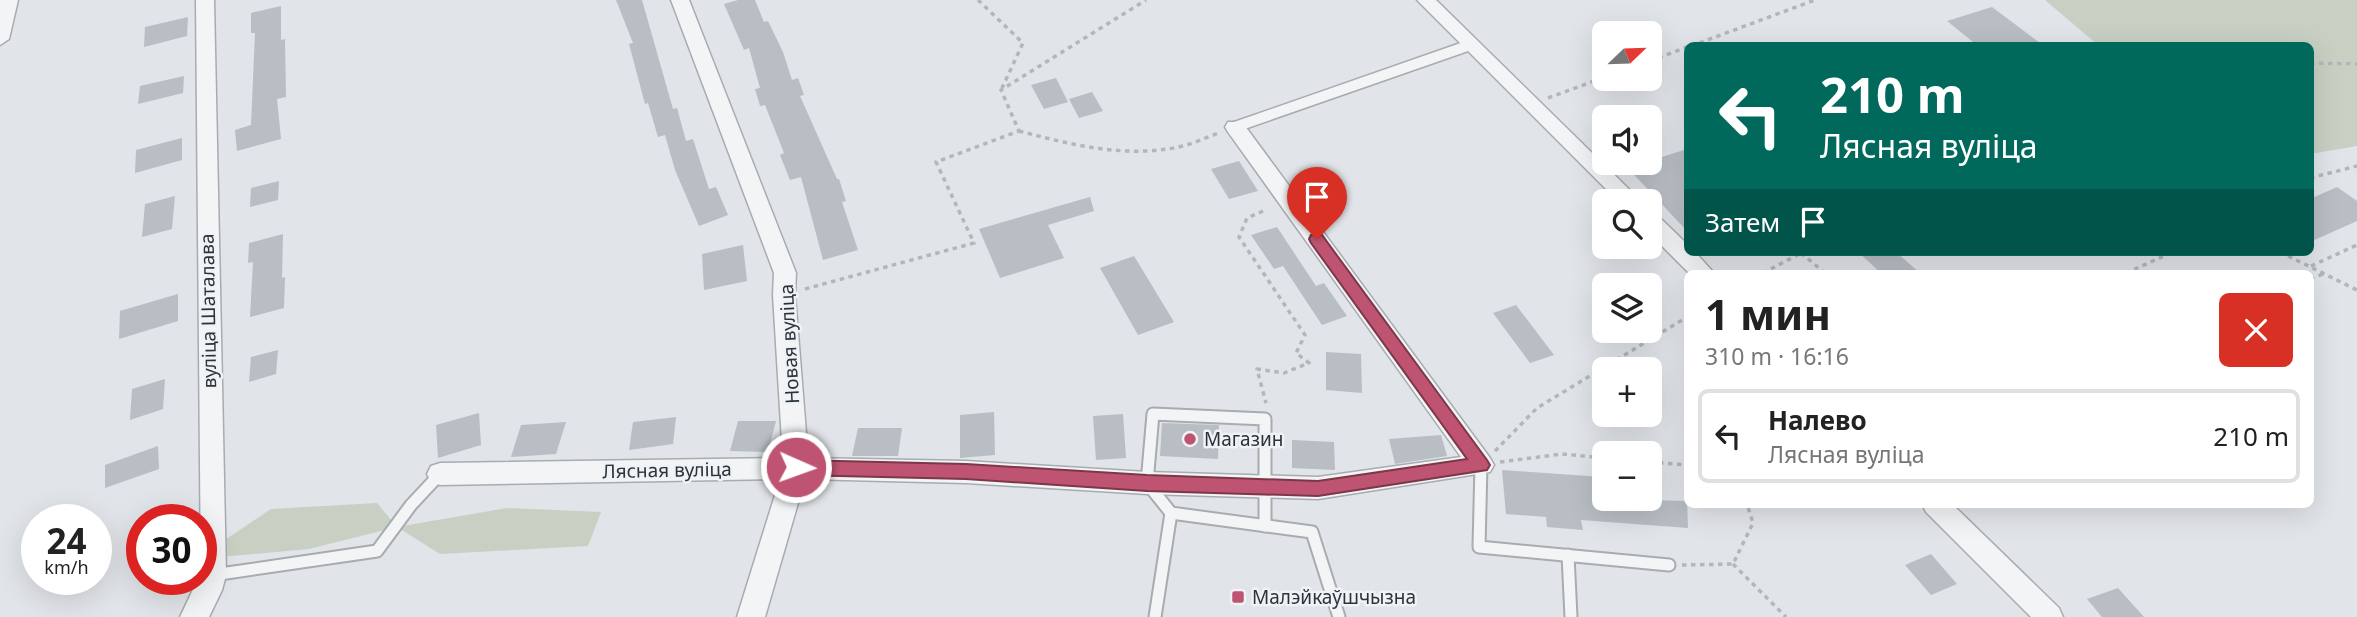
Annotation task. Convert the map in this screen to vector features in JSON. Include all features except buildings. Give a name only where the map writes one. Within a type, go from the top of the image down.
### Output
[{"type":"street","points":[[0,39],[9,0]]},
{"type":"street","name":"вуліца Шаталава","points":[[205,0],[212,504]]},
{"type":"street","name":"Новая вуліца","points":[[680,0],[785,273],[784,295],[796,467],[751,617]]},
{"type":"street","points":[[1426,0],[1619,189]]},
{"type":"street","points":[[1235,127],[1481,465]]},
{"type":"street","points":[[1662,233],[1684,254]]},
{"type":"street","points":[[1686,256],[1700,270]]},
{"type":"street","name":"Лясная вуліца","points":[[440,474],[796,467],[1318,488],[1481,465]]},
{"type":"street","points":[[1939,508],[2049,617]]},
{"type":"street","name":"вуліца Шаталава","points":[[194,617],[206,595]]},
{"type":"lane","points":[[1235,127],[1473,44]]},
{"type":"lane","points":[[1265,526],[1265,419],[1153,414],[1147,483],[1171,513],[1265,526],[1312,532],[1339,617]]},
{"type":"lane","points":[[1481,465],[1479,547],[1669,565]]},
{"type":"lane","points":[[217,574],[377,551],[411,505],[440,474]]},
{"type":"lane","points":[[1155,617],[1171,513]]},
{"type":"lane","points":[[1568,555],[1571,617]]},
{"type":"path","points":[[978,0],[1023,43],[1001,90],[1019,131]]},
{"type":"path","points":[[1001,90],[1146,0]]},
{"type":"path","points":[[1700,42],[1815,0]]},
{"type":"path","points":[[1662,56],[1684,48]]},
{"type":"path","points":[[2314,63],[2357,64]]},
{"type":"path","points":[[1533,104],[1592,82]]},
{"type":"path","points":[[784,295],[974,243],[936,162],[1019,131],[1070,145],[1138,152],[1179,147],[1235,127]]},
{"type":"path","points":[[2314,177],[2357,166]]},
{"type":"path","points":[[1263,211],[1247,218],[1239,237],[1305,335],[1296,353],[1309,363],[1284,373],[1257,369],[1266,401],[1265,419]]},
{"type":"path","points":[[2310,267],[2357,245]]},
{"type":"path","points":[[1769,270],[1795,256]]},
{"type":"path","points":[[1806,256],[1822,270]]},
{"type":"path","points":[[2133,270],[2163,256]]},
{"type":"path","points":[[2288,256],[2357,290]]},
{"type":"path","points":[[2314,277],[2323,274]]},
{"type":"path","points":[[1481,465],[1536,408],[1684,319]]},
{"type":"path","points":[[1481,465],[1562,454],[1592,457]]},
{"type":"path","points":[[1662,463],[1684,465]]},
{"type":"path","points":[[1732,564],[1753,523],[1749,508]]},
{"type":"path","points":[[1669,565],[1732,564],[1786,617]]},
{"type":"shaded area","points":[[2045,0],[2357,0],[2357,146],[2314,153],[2314,42],[2094,42]]},
{"type":"shaded area","points":[[377,503],[397,527],[309,549],[219,557],[217,545],[271,509]]},
{"type":"shaded area","points":[[507,508],[601,512],[588,546],[440,554],[397,527]]},
{"type":"place","name":"Магазин","points":[[1190,439]]},
{"type":"place","name":"Малэйкаўшчызна","points":[[1238,597]]},
{"type":"route","points":[[796,467],[1318,488],[1481,465],[1317,239]]}]
